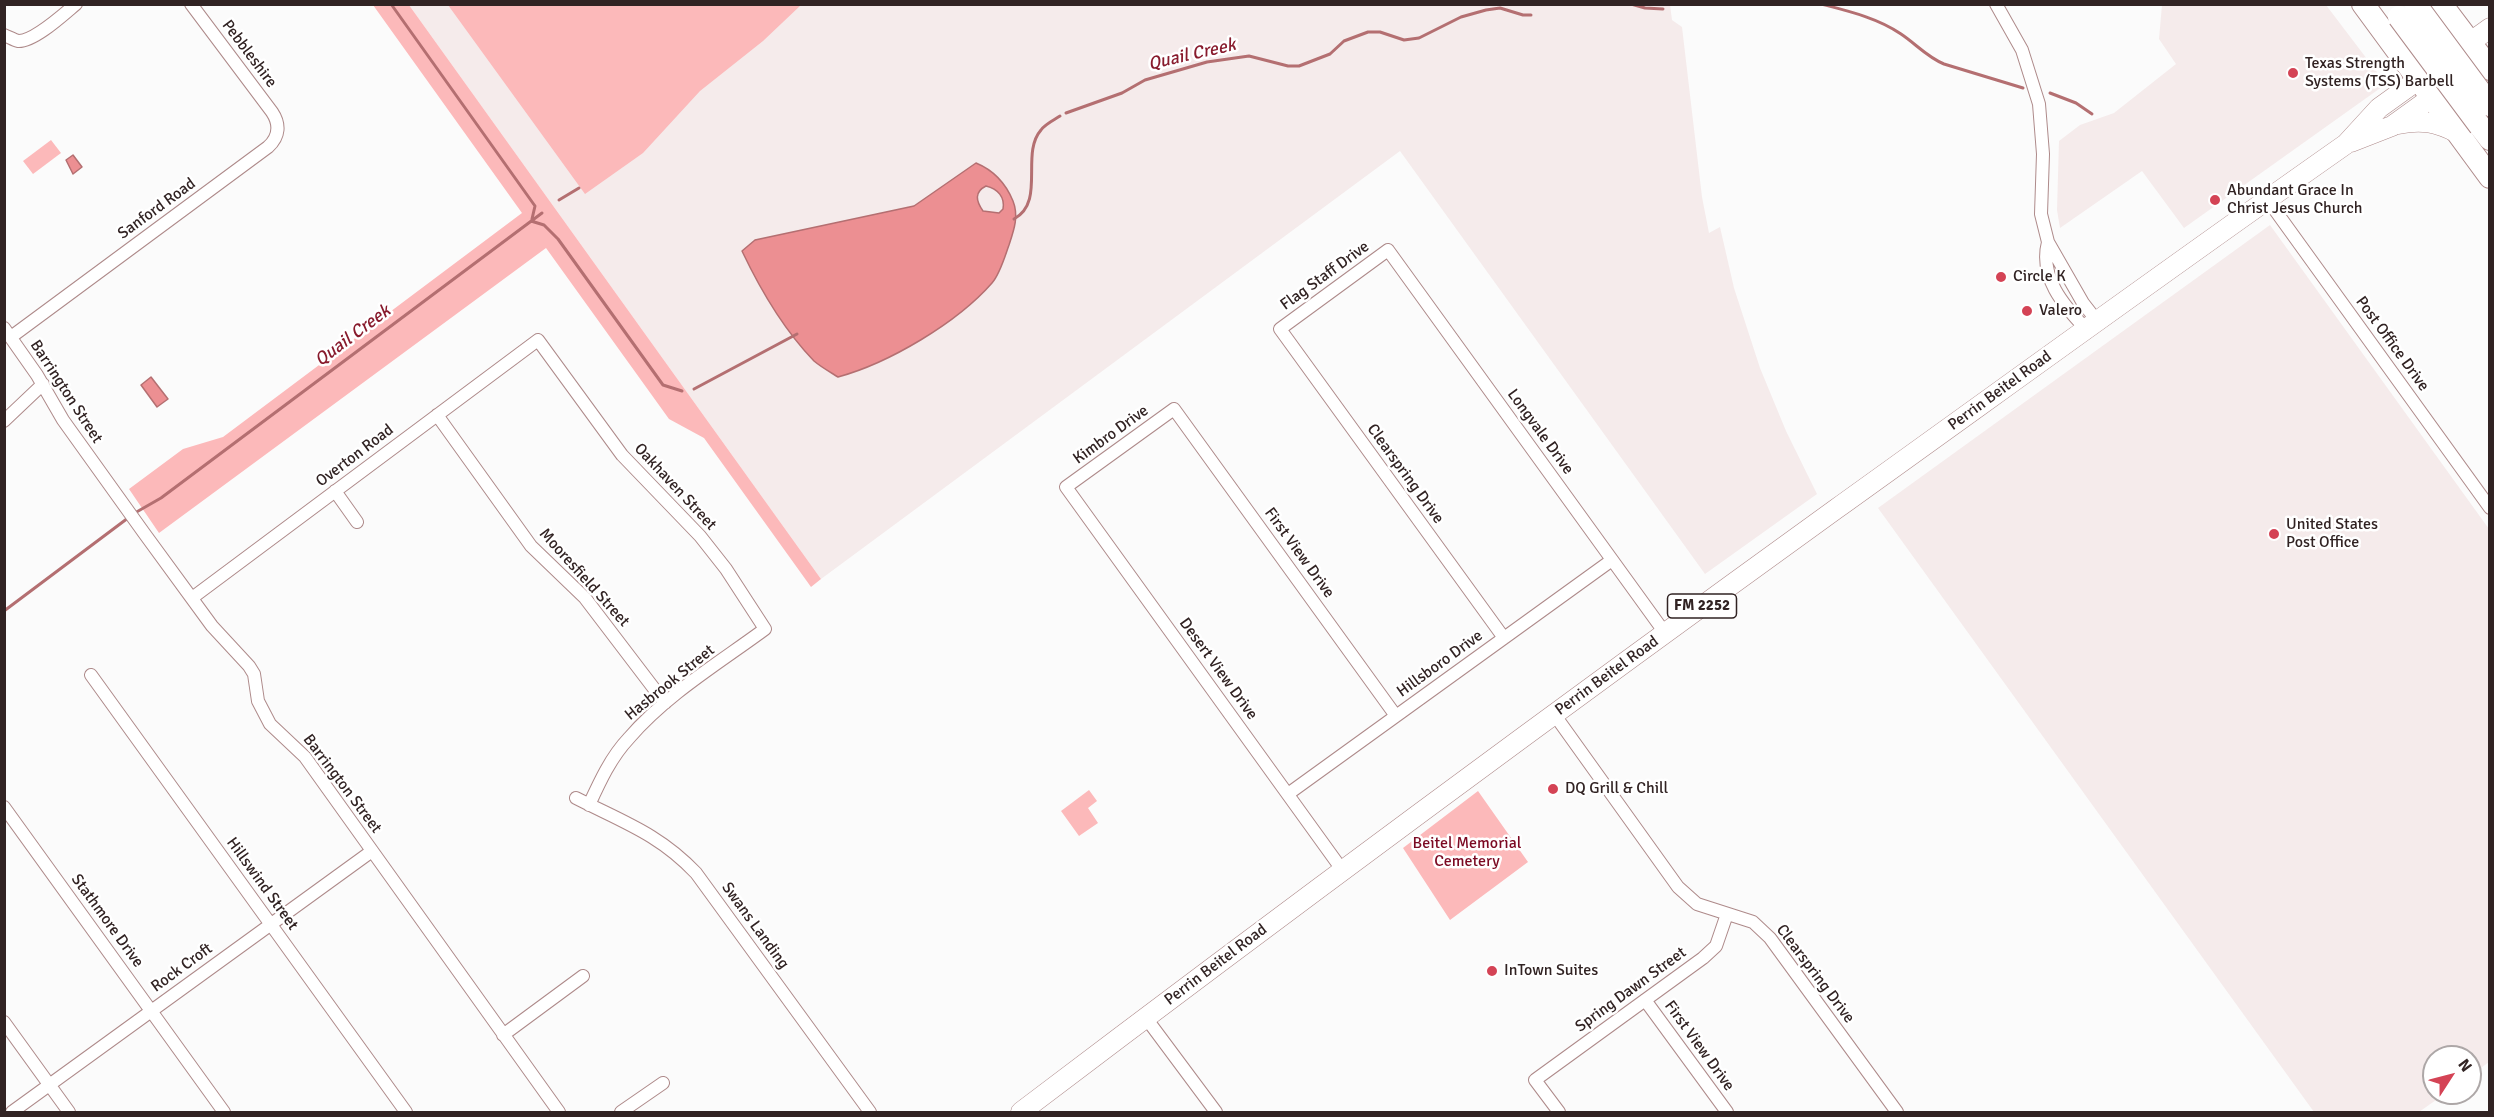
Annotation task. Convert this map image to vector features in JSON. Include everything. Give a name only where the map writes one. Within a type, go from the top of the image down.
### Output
[{"type":"highway","points":[[2363,4],[2490,177]]},
{"type":"highway","points":[[2405,8],[2490,105]]},
{"type":"highway","points":[[2405,8],[2485,133]]},
{"type":"highway","points":[[2391,43],[2409,40],[2436,22],[2443,8],[2483,57]]},
{"type":"highway","points":[[2458,134],[2459,111],[2490,88]]},
{"type":"main road","points":[[2443,8],[2469,23],[2490,26]]},
{"type":"main road","name":"Perrin Beitel Road","points":[[1021,1113],[1554,714],[2091,325],[2346,144],[2379,108],[2393,97],[2425,89],[2483,57],[2490,26]]},
{"type":"main road","points":[[2391,43],[2398,77],[2393,97]]},
{"type":"main road","name":"Perrin Beitel Road","points":[[2346,144],[2392,126],[2425,89]]},
{"type":"main road","points":[[2392,126],[2416,120],[2430,121],[2458,134]]},
{"type":"street","points":[[5,35],[18,41],[25,40],[40,32],[76,4]]},
{"type":"street","name":"Pebbleshire","points":[[191,4],[272,112],[278,124]]},
{"type":"street","points":[[1996,4],[2022,50],[2039,104],[2043,154],[2041,214],[2048,242],[2045,261],[2050,279],[2070,312],[2091,325]]},
{"type":"street","name":"Sanford Road","points":[[8,332],[43,313],[268,147],[275,138],[278,124]]},
{"type":"street","name":"Post Office Drive","points":[[2267,199],[2490,508]]},
{"type":"street","name":"Flag Staff Drive","points":[[1280,329],[1388,250]]},
{"type":"street","name":"Longvale Drive","points":[[1388,250],[1665,633]]},
{"type":"street","name":"Clearspring Drive","points":[[1280,329],[1504,638]]},
{"type":"street","name":"Barrington Street","points":[[8,332],[43,384],[63,420],[120,500],[212,626],[255,674],[258,701],[270,724],[305,757],[559,1113]]},
{"type":"street","name":"Overton Road","points":[[192,598],[538,340]]},
{"type":"street","name":"Oakhaven Street","points":[[538,340],[622,455],[707,544],[765,629]]},
{"type":"street","points":[[4,421],[43,384]]},
{"type":"street","name":"Kimbro Drive","points":[[1066,487],[1174,409]]},
{"type":"street","name":"First View Drive","points":[[1174,409],[1396,716]]},
{"type":"street","name":"Mooresfield Street","points":[[437,415],[531,546],[585,598],[665,703]]},
{"type":"street","name":"Desert View Drive","points":[[1066,487],[1343,871]]},
{"type":"street","points":[[335,491],[357,522]]},
{"type":"street","name":"Hillsboro Drive","points":[[1288,794],[1612,560]]},
{"type":"street","name":"Hasbrook Street","points":[[589,805],[604,775],[628,739],[665,703],[765,629]]},
{"type":"street","name":"Hillswind Street","points":[[91,675],[406,1113]]},
{"type":"street","name":"Clearspring Drive","points":[[1554,714],[1678,887],[1697,904],[1754,922],[1770,938],[1897,1113]]},
{"type":"street","name":"Swans Landing","points":[[576,798],[650,834],[682,858],[696,873],[870,1113]]},
{"type":"street","name":"Stathmore Drive","points":[[4,807],[224,1113]]},
{"type":"street","name":"Rock Croft","points":[[12,1113],[372,851]]},
{"type":"street","name":"Spring Dawn Street","points":[[1559,1113],[1535,1080],[1703,958],[1716,946],[1727,914]]},
{"type":"street","points":[[502,1035],[583,976]]},
{"type":"street","name":"First View Drive","points":[[1645,1000],[1727,1113]]},
{"type":"street","points":[[1146,1018],[1216,1113]]},
{"type":"street","points":[[4,1022],[69,1113]]},
{"type":"street","points":[[621,1113],[663,1083]]},
{"type":"shaded area","points":[[409,5],[1670,5],[1672,20],[1682,27],[1702,197],[1709,233],[1720,227],[1734,288],[1760,368],[1786,431],[1817,494],[1705,574],[1400,151],[821,579]]},
{"type":"shaded area","points":[[2162,5],[2326,5],[2386,84],[2184,228],[2142,171],[2060,228],[2057,210],[2059,141],[2080,125],[2114,113],[2176,64],[2159,39]]},
{"type":"shaded area","points":[[73,155],[82,167],[73,174],[66,160]]},
{"type":"shaded area","points":[[976,163],[988,170],[1007,189],[1016,212],[1013,234],[1000,270],[992,283],[977,298],[941,327],[900,352],[858,371],[838,377],[814,361],[783,323],[742,251],[755,240],[914,206]],"holes":[[[986,186],[1000,194],[1003,201],[1003,209],[999,213],[983,211],[979,204],[977,197],[979,191]]]},
{"type":"shaded area","points":[[2270,225],[2489,529],[2489,1062],[2482,1067],[2482,1045],[2422,1045],[2422,1105],[2429,1105],[2419,1112],[2314,1112],[1878,508]]},
{"type":"shaded area","points":[[151,377],[168,399],[157,407],[141,385]]},
{"type":"green space","points":[[373,5],[409,5],[821,579],[811,587],[704,438],[669,419],[546,248],[159,533],[129,489],[183,449],[223,437],[522,213]]},
{"type":"green space","points":[[448,5],[801,5],[763,41],[700,91],[643,153],[585,194]]},
{"type":"green space","points":[[51,140],[61,153],[33,174],[23,161]]},
{"type":"green space","points":[[1089,790],[1097,801],[1088,808],[1098,823],[1079,836],[1061,811]]},
{"type":"green space","name":"Beitel Memorial Cemetery","points":[[1478,791],[1528,862],[1450,920],[1403,848]]},
{"type":"waterway","points":[[391,4],[535,206],[532,219]]},
{"type":"waterway","name":"Quail Creek","points":[[1631,4],[1663,9]]},
{"type":"waterway","name":"Quail Creek","points":[[1821,4],[1892,28],[1944,64],[2023,88]]},
{"type":"waterway","name":"Quail Creek","points":[[1066,113],[1122,93],[1145,80],[1207,62],[1249,56],[1288,66],[1299,66],[1330,54],[1344,41],[1368,32],[1380,32],[1404,40],[1419,38],[1461,17],[1486,10],[1500,8],[1531,15]]},
{"type":"waterway","name":"Quail Creek","points":[[2050,93],[2076,103],[2092,114]]},
{"type":"waterway","name":"Quail Creek","points":[[1014,219],[1029,201],[1032,152],[1035,140],[1047,124],[1060,116]]},
{"type":"waterway","points":[[559,200],[579,188]]},
{"type":"waterway","name":"Quail Creek","points":[[133,514],[161,498],[542,213]]},
{"type":"waterway","name":"Quail Creek","points":[[531,221],[544,225],[558,239],[663,385],[682,391]]},
{"type":"waterway","name":"Quail Creek","points":[[694,389],[797,334]]},
{"type":"waterway","name":"Quail Creek","points":[[4,611],[128,518]]},
{"type":"place","name":"Texas Strength Systems (TSS) Barbell","points":[[2293,73]]},
{"type":"place","name":"Abundant Grace In Christ Jesus Church","points":[[2215,200]]},
{"type":"place","name":"Circle K","points":[[2001,277]]},
{"type":"place","name":"Valero","points":[[2027,311]]},
{"type":"place","name":"United States Post Office","points":[[2274,534]]},
{"type":"place","name":"DQ Grill & Chill","points":[[1553,789]]},
{"type":"place","name":"InTown Suites","points":[[1492,971]]}]
